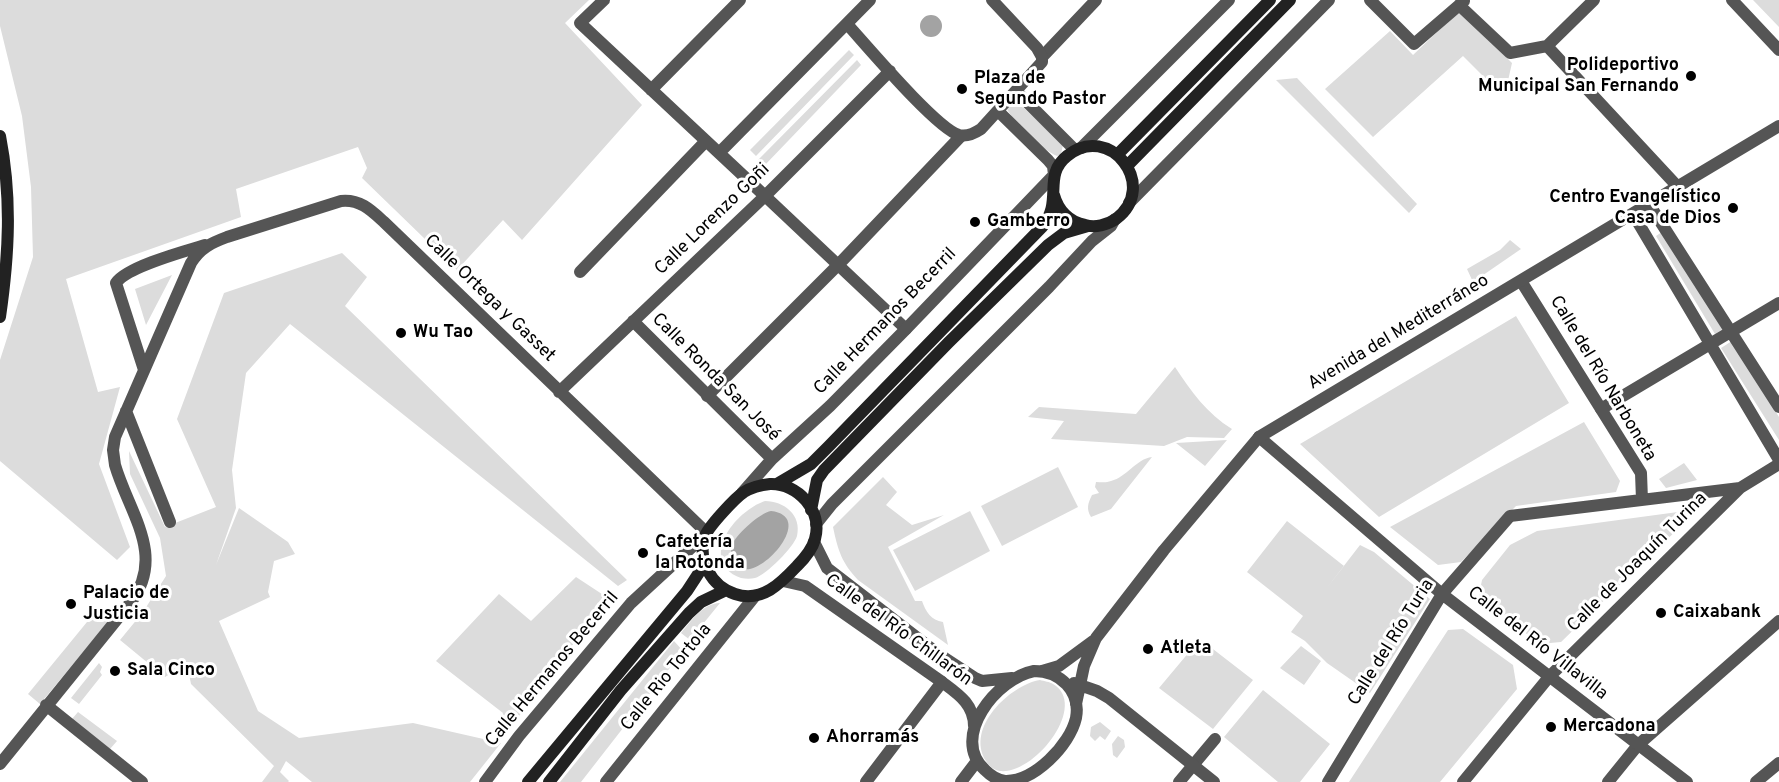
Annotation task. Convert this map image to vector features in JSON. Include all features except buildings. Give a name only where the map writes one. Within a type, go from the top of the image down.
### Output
[{"type":"main road","points":[[1117,155],[1270,0]]},
{"type":"main road","points":[[1127,166],[1290,0]]},
{"type":"main road","points":[[0,136],[8,186],[9,214],[6,276],[0,317]]},
{"type":"main road","points":[[812,510],[817,480],[824,470],[1048,245],[1064,233],[1088,226],[1102,225],[1115,219],[1129,203],[1132,182],[1127,166],[1117,155],[1098,146],[1078,149]]},
{"type":"main road","name":"Calle Hermanos Becerril","points":[[1054,175],[1063,159],[1078,149]]},
{"type":"main road","points":[[777,483],[801,495],[812,510],[816,524],[814,542],[808,555],[774,588],[755,596],[736,595],[716,583],[704,565],[703,548],[706,534],[742,493],[763,485],[777,483],[811,464],[1013,258],[1049,218],[1054,195],[1054,175]]},
{"type":"main road","points":[[1054,195],[1064,214],[1077,223],[1088,226]]},
{"type":"main road","points":[[528,782],[687,591],[704,565]]},
{"type":"main road","points":[[549,782],[621,690],[689,614],[701,602],[726,590]]},
{"type":"street","points":[[604,0],[580,23],[906,329]]},
{"type":"street","points":[[651,90],[740,0]]},
{"type":"street","points":[[719,153],[870,0]]},
{"type":"street","points":[[707,396],[839,264],[961,136],[981,129],[1039,67],[1042,57],[1037,48],[992,0]]},
{"type":"street","points":[[1042,57],[1096,0]]},
{"type":"street","name":"Calle Hermanos Becerril","points":[[1078,149],[1229,0]]},
{"type":"street","points":[[1129,203],[1329,0]]},
{"type":"street","points":[[1370,0],[1414,44],[1462,3],[1510,53],[1547,46],[1594,0]]},
{"type":"street","points":[[1732,0],[1779,50]]},
{"type":"street","points":[[847,24],[941,122],[961,136]]},
{"type":"street","points":[[1547,46],[1678,187]]},
{"type":"street","name":"Calle Lorenzo Goñi","points":[[559,392],[765,196],[890,71]]},
{"type":"street","points":[[1016,91],[1078,149]]},
{"type":"street","points":[[998,111],[1048,160],[1053,166],[1054,175]]},
{"type":"street","name":"Avenida del Mediterráneo","points":[[1096,638],[1164,550],[1259,437],[1649,204],[1778,130]]},
{"type":"street","points":[[580,272],[706,141]]},
{"type":"street","name":"Calle Hermanos Becerril","points":[[742,493],[772,459],[830,406],[1054,175]]},
{"type":"street","name":"Calle Ortega y Gasset","points":[[144,370],[116,283],[123,275],[335,202],[356,201],[369,208],[384,222],[706,534]]},
{"type":"street","points":[[1649,204],[1779,407]]},
{"type":"street","points":[[1633,214],[1712,344],[1779,462]]},
{"type":"street","points":[[816,524],[832,504],[1092,241],[1111,226],[1115,219]]},
{"type":"street","name":"Calle Ortega y Gasset","points":[[0,764],[132,602],[143,584],[147,569],[147,552],[118,474],[114,458],[114,443],[190,263],[198,252],[209,244]]},
{"type":"street","name":"Calle del Río Narboneta","points":[[1521,281],[1641,473],[1642,500]]},
{"type":"street","points":[[1601,409],[1779,303]]},
{"type":"street","name":"Calle Ronda San José","points":[[633,321],[772,459]]},
{"type":"street","points":[[126,411],[170,522]]},
{"type":"street","name":"Calle del Río Villavilla","points":[[1259,437],[1442,594],[1687,782]]},
{"type":"street","name":"Calle de Joaquín Turina","points":[[1463,782],[1549,677],[1740,488],[1779,462]]},
{"type":"street","name":"Calle del Río Turia","points":[[1328,782],[1442,594],[1510,516],[1740,488]]},
{"type":"street","name":"Calle Hermanos Becerril","points":[[485,782],[519,736],[631,603],[706,534]]},
{"type":"street","name":"Calle del Río Chillarón","points":[[814,542],[828,568],[937,653],[982,681],[1013,677]]},
{"type":"street","name":"Calle del Río Chillarón","points":[[783,581],[805,586],[942,682],[971,708],[974,727]]},
{"type":"street","name":"Calle Rio Tortola","points":[[606,782],[755,596]]},
{"type":"street","points":[[1608,782],[1638,745],[1779,621]]},
{"type":"street","points":[[1096,638],[1089,652],[1080,685],[1073,726],[1060,748],[1046,765],[1023,777],[1002,781],[989,774],[977,761],[972,744],[974,727],[990,698],[1013,677],[1059,666],[1096,638]]},
{"type":"street","points":[[1041,671],[1109,698],[1214,782]]},
{"type":"street","points":[[1062,679],[1071,690],[1076,704]]},
{"type":"street","points":[[866,782],[942,682]]},
{"type":"street","points":[[46,705],[127,777],[142,782]]},
{"type":"street","points":[[1179,782],[1215,739]]},
{"type":"street","points":[[961,782],[977,761]]},
{"type":"street","points":[[1756,782],[1779,763]]},
{"type":"shaded area","points":[[0,0],[589,0],[565,23],[642,105],[522,240],[503,220],[457,270],[362,178],[367,168],[358,147],[236,189],[241,217],[66,279],[98,392],[120,387],[99,464],[130,547],[117,560],[0,461],[0,360],[33,257],[31,187],[22,116],[0,26]]},
{"type":"shaded area","points":[[1753,0],[1779,0],[1779,27]]},
{"type":"shaded area","points":[[1459,11],[1512,63],[1505,94],[1500,93],[1463,56],[1373,137],[1325,89],[1390,31],[1413,55]]},
{"type":"shaded area","points":[[931,15],[939,18],[942,26],[939,34],[931,37],[923,34],[920,26],[923,18]]},
{"type":"shaded area","points":[[849,50],[854,55],[756,156],[750,150]]},
{"type":"shaded area","points":[[857,60],[861,65],[764,166],[758,160]]},
{"type":"shaded area","points":[[1297,78],[1417,204],[1409,213],[1276,80]]},
{"type":"shaded area","points":[[1012,103],[1024,108],[1063,145],[1061,154],[1057,156],[1051,153],[1022,129],[1007,109]]},
{"type":"shaded area","points":[[1665,230],[1723,329],[1715,334],[1656,236]]},
{"type":"shaded area","points":[[1510,240],[1521,249],[1473,282],[1467,269],[1500,250]]},
{"type":"shaded area","points":[[342,253],[367,277],[345,306],[627,580],[618,586],[290,324],[246,373],[232,470],[236,508],[216,565],[239,508],[288,542],[295,554],[274,561],[268,592],[270,597],[219,621],[258,711],[299,738],[413,723],[501,743],[470,782],[312,782],[286,761],[280,772],[288,782],[262,782],[274,766],[191,684],[187,664],[165,677],[120,640],[143,612],[166,576],[160,538],[130,474],[129,451],[165,527],[216,507],[177,419],[224,293]]},
{"type":"shaded area","points":[[172,275],[146,325],[135,289]]},
{"type":"shaded area","points":[[1516,316],[1569,403],[1379,517],[1300,444]]},
{"type":"shaded area","points":[[1732,341],[1779,417],[1779,440],[1721,348]]},
{"type":"shaded area","points":[[1175,367],[1207,409],[1232,429],[1224,438],[1187,437],[1164,446],[1051,439],[1064,421],[1028,417],[1039,407],[1136,414]]},
{"type":"shaded area","points":[[1584,422],[1620,481],[1616,492],[1516,506],[1461,562],[1438,565],[1390,527]]},
{"type":"shaded area","points":[[1227,440],[1205,466],[1176,443]]},
{"type":"shaded area","points":[[1152,457],[1111,509],[1091,517],[1088,509],[1089,501],[1092,495],[1099,493],[1095,487],[1096,482],[1117,479],[1141,461]]},
{"type":"shaded area","points":[[1684,463],[1697,480],[1666,488],[1659,479]]},
{"type":"shaded area","points":[[1058,467],[1078,507],[1002,546],[981,506]]},
{"type":"shaded area","points":[[883,477],[897,492],[886,505],[912,525],[944,515],[888,547],[915,601],[922,601],[930,615],[943,622],[948,645],[858,580],[844,562],[839,550],[833,527]]},
{"type":"shaded area","points":[[765,501],[779,504],[790,511],[797,522],[797,536],[785,553],[766,572],[755,578],[741,578],[726,568],[721,548],[730,528],[738,519]]},
{"type":"shaded area","points":[[771,511],[783,515],[788,523],[782,544],[763,563],[753,568],[740,568],[732,555],[733,543],[750,524],[761,515]]},
{"type":"shaded area","points":[[970,511],[990,551],[915,591],[893,550]]},
{"type":"shaded area","points":[[1678,512],[1684,523],[1561,642],[1539,644],[1479,595],[1482,580],[1510,545],[1537,531]]},
{"type":"shaded area","points":[[1287,521],[1344,566],[1360,545],[1374,552],[1430,599],[1370,693],[1327,663],[1305,641],[1291,632],[1303,616],[1247,572]]},
{"type":"shaded area","points":[[576,577],[608,598],[510,728],[496,728],[503,713],[436,661],[499,594],[531,621]]},
{"type":"shaded area","points":[[720,603],[690,640],[681,633],[693,618],[708,606]]},
{"type":"shaded area","points":[[96,611],[108,622],[40,704],[28,694]]},
{"type":"shaded area","points":[[1463,629],[1513,665],[1517,689],[1440,782],[1349,782],[1448,630]]},
{"type":"shaded area","points":[[1200,639],[1253,680],[1213,729],[1159,688]]},
{"type":"shaded area","points":[[674,641],[683,651],[581,782],[560,782]]},
{"type":"shaded area","points":[[1301,646],[1321,661],[1304,685],[1280,668]]},
{"type":"shaded area","points":[[99,663],[102,667],[100,672],[102,675],[79,704],[71,698]]},
{"type":"shaded area","points":[[1040,680],[1053,684],[1062,694],[1065,707],[1061,722],[1042,751],[1028,762],[1014,769],[1000,771],[994,769],[986,761],[981,748],[981,735],[986,722],[1004,699],[1016,690]]},
{"type":"shaded area","points":[[1263,690],[1330,744],[1300,782],[1278,782],[1224,737]]},
{"type":"shaded area","points":[[78,712],[117,741],[110,749],[72,719]]},
{"type":"shaded area","points":[[1100,722],[1111,731],[1105,740],[1100,736],[1095,741],[1090,736],[1091,727]]},
{"type":"shaded area","points":[[1118,736],[1124,740],[1125,747],[1117,758],[1113,755],[1112,744]]},
{"type":"place","name":"Polideportivo Municipal San Fernando","points":[[1691,76]]},
{"type":"place","name":"Plaza de Segundo Pastor","points":[[962,89]]},
{"type":"place","name":"Centro Evangelístico Casa de Dios","points":[[1733,208]]},
{"type":"place","name":"Gamberro","points":[[975,222]]},
{"type":"place","name":"Wu Tao","points":[[401,333]]},
{"type":"place","name":"Cafetería la Rotonda","points":[[643,553]]},
{"type":"place","name":"Palacio de Justicia","points":[[71,604]]},
{"type":"place","name":"Caixabank","points":[[1661,613]]},
{"type":"place","name":"Atleta","points":[[1148,649]]},
{"type":"place","name":"Sala Cinco","points":[[115,671]]},
{"type":"place","name":"Mercadona","points":[[1551,727]]},
{"type":"place","name":"Ahorramás","points":[[814,738]]}]
